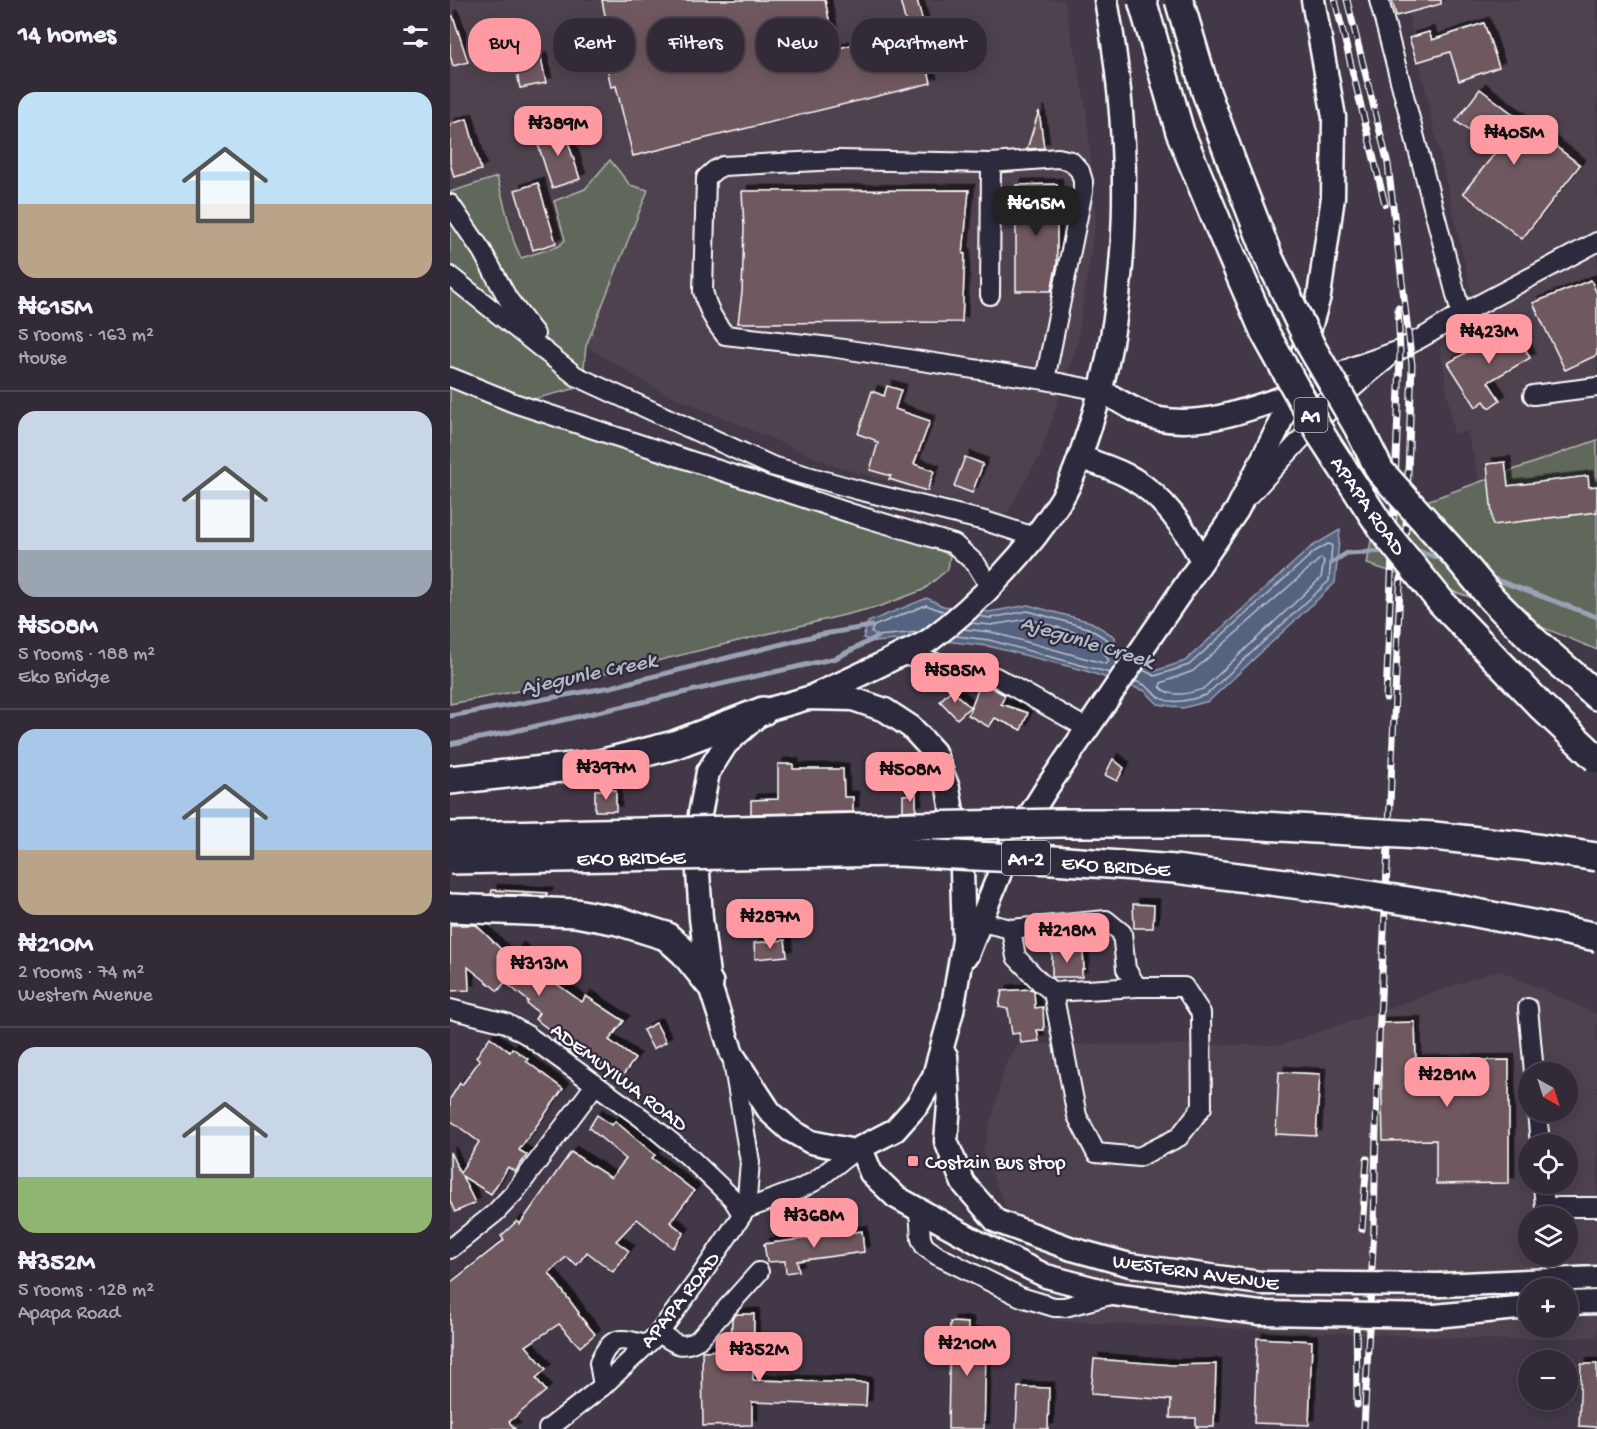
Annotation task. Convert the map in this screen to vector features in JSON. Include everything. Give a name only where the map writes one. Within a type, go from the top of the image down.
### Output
[{"type":"highway","name":"APAPA ROAD","points":[[1142,0],[1180,132],[1218,224],[1265,333],[1323,438],[1383,530],[1442,603],[1541,706],[1597,759]]},
{"type":"highway","name":"APAPA ROAD","points":[[1179,0],[1206,92],[1269,258],[1312,348],[1358,427],[1380,471],[1493,600],[1533,640],[1597,696]]},
{"type":"highway","points":[[450,780],[599,764],[674,745],[763,711]]},
{"type":"highway","name":"EKO BRIDGE","points":[[450,836],[1060,822],[1211,823],[1434,836],[1597,857]]},
{"type":"highway","name":"EKO BRIDGE","points":[[450,860],[897,852],[1053,860],[1175,869],[1332,889],[1452,908],[1597,937]]},
{"type":"highway","points":[[450,908],[576,913],[618,921],[666,936],[684,952],[709,983]]},
{"type":"main road","points":[[808,698],[853,699],[885,710],[911,727],[934,752],[948,788],[962,870],[964,940],[945,1041],[934,1076],[918,1104],[895,1130],[857,1150],[811,1142],[790,1130],[770,1112],[732,1054],[709,983],[701,918],[697,857],[700,814],[708,772],[726,744],[763,711],[808,698],[873,670],[928,641],[990,587],[1034,537],[1063,496],[1080,457],[1101,391],[1118,296],[1124,200],[1119,94],[1113,36],[1106,0]]},
{"type":"main road","points":[[956,981],[1011,845],[1237,510],[1291,395],[1319,296],[1333,197],[1334,117],[1313,0]]},
{"type":"main road","points":[[1101,391],[1158,419],[1188,421],[1217,418],[1291,395]]},
{"type":"main road","points":[[1080,457],[1132,478],[1157,497],[1182,525],[1202,561]]},
{"type":"main road","name":"WESTERN AVENUE","points":[[945,1041],[949,1105],[946,1140],[963,1184],[996,1221],[1072,1249],[1130,1265],[1261,1283],[1441,1285],[1597,1278]]},
{"type":"main road","name":"WESTERN AVENUE","points":[[857,1150],[871,1173],[896,1197],[919,1210],[1046,1276],[1114,1294],[1260,1313],[1435,1316],[1518,1308]]},
{"type":"main road","points":[[1578,1303],[1597,1302]]},
{"type":"street","points":[[1379,0],[1461,314]]},
{"type":"street","points":[[1045,380],[1083,191],[1080,171],[1071,160],[1058,158],[991,163],[838,160],[723,166],[706,178],[703,291],[715,323],[724,335],[830,347],[1045,380],[1101,391]]},
{"type":"street","points":[[990,295],[991,163]]},
{"type":"street","points":[[450,204],[482,251],[508,299],[553,357]]},
{"type":"street","points":[[1237,510],[1295,444],[1347,392],[1400,350],[1461,314],[1597,242]]},
{"type":"street","points":[[450,276],[576,376],[772,466],[858,490],[985,520],[1034,537]]},
{"type":"street","points":[[1291,395],[1354,366],[1400,350]]},
{"type":"street","points":[[450,377],[514,403]]},
{"type":"street","points":[[450,386],[514,403],[850,513],[954,544],[976,564],[990,587]]},
{"type":"street","points":[[1533,395],[1597,387]]},
{"type":"street","points":[[850,513],[858,490]]},
{"type":"street","points":[[902,654],[996,677],[1088,729]]},
{"type":"street","points":[[981,922],[1011,929],[1106,920],[1122,933],[1126,969],[1137,987]]},
{"type":"street","points":[[1011,929],[1016,957],[1053,992],[1184,987],[1201,1013],[1202,1107],[1179,1137],[1139,1157],[1096,1153],[1077,1116],[1053,992]]},
{"type":"street","points":[[1528,1008],[1533,1062]]},
{"type":"street","name":"ADEMUYIWA ROAD","points":[[450,1009],[506,1023],[527,1035],[642,1118],[688,1156],[744,1211]]},
{"type":"street","name":"APAPA ROAD","points":[[548,1429],[603,1386],[652,1339],[698,1280],[744,1211],[750,1162],[732,1054]]},
{"type":"street","points":[[450,1249],[495,1214],[595,1085]]},
{"type":"street","points":[[744,1211],[815,1181],[857,1150]]},
{"type":"street","points":[[1544,1194],[1545,1207],[1597,1207]]},
{"type":"street","points":[[919,1210],[921,1239],[925,1247],[938,1256],[1021,1297],[1054,1307],[1065,1307],[1114,1294]]},
{"type":"street","points":[[603,1386],[598,1363],[609,1345],[625,1339],[652,1339],[687,1346],[698,1340],[759,1272]]},
{"type":"shaded area","points":[[450,0],[1064,0],[1086,107],[1096,216],[1077,345],[1040,455],[1005,516],[835,466],[658,390],[586,346],[648,190],[630,185],[610,160],[585,189],[569,249],[519,264],[450,202]]},
{"type":"shaded area","points":[[1405,0],[1597,0],[1597,560],[1493,537],[1467,431],[1454,434],[1440,347],[1475,327],[1472,295]]},
{"type":"shaded area","points":[[610,160],[630,185],[648,190],[586,346],[582,387],[509,405],[877,525],[950,555],[948,569],[923,590],[881,606],[587,678],[450,704],[450,192],[497,177],[514,242],[521,258],[559,246],[565,240],[554,201],[585,189]]},
{"type":"shaded area","points":[[1597,440],[1597,650],[1467,596],[1367,564],[1371,541],[1368,522]]},
{"type":"shaded area","points":[[1499,970],[1597,1014],[1597,1337],[1578,1338],[1578,1278],[1518,1278],[1518,1338],[1567,1338],[1508,1340],[1053,1321],[983,1152],[1006,1063],[1019,1044],[1281,1045]]},
{"type":"water","points":[[1340,530],[1335,583],[1209,701],[1183,708],[1158,704],[1145,691],[1083,670],[988,646],[919,638],[875,642],[863,638],[868,622],[927,598],[943,606],[989,612],[1028,605],[1091,622],[1115,637],[1116,647],[1155,671],[1185,661],[1311,547]]},
{"type":"building","points":[[602,0],[825,0],[829,18],[756,18],[756,72],[839,72],[839,48],[851,45],[851,72],[928,72],[931,83],[633,156],[616,86],[611,87],[608,72],[635,72],[635,18],[606,18]]},
{"type":"building","points":[[900,0],[917,0],[922,18],[905,18]]},
{"type":"building","points":[[1392,0],[1441,0],[1441,4],[1396,16]]},
{"type":"building","points":[[450,16],[453,16],[468,62],[453,66],[450,55]]},
{"type":"building","points":[[1484,23],[1499,67],[1459,81],[1450,52],[1417,62],[1409,38],[1429,32],[1432,40]]},
{"type":"building","points":[[541,58],[546,83],[520,88],[517,72],[541,72]]},
{"type":"building","points":[[1480,89],[1580,165],[1522,239],[1463,193],[1496,152],[1456,121]]},
{"type":"building","points":[[1039,111],[1044,148],[1027,149]]},
{"type":"building","points":[[467,119],[481,170],[454,177],[450,163],[450,124]]},
{"type":"building","points":[[563,126],[580,179],[552,188],[535,135]]},
{"type":"building","points":[[538,183],[556,243],[533,250],[515,190]]},
{"type":"building","points":[[1057,184],[1057,263],[1051,291],[1016,291],[1016,185]]},
{"type":"building","points":[[969,190],[963,254],[965,254],[962,322],[738,323],[742,292],[744,227],[742,191]]},
{"type":"building","points":[[1591,280],[1597,294],[1597,355],[1565,370],[1533,303]]},
{"type":"building","points":[[1511,326],[1530,358],[1488,382],[1500,400],[1489,408],[1484,401],[1476,407],[1448,363]]},
{"type":"building","points":[[887,386],[901,390],[895,409],[930,421],[914,464],[934,471],[927,491],[889,479],[891,476],[870,470],[878,443],[858,434],[872,391],[884,396]]},
{"type":"building","points":[[965,457],[983,464],[972,493],[954,486]]},
{"type":"building","points":[[1505,462],[1508,486],[1588,476],[1589,487],[1597,486],[1597,512],[1493,525],[1487,464]]},
{"type":"building","points":[[980,685],[1005,695],[1001,704],[1028,713],[1021,730],[995,718],[989,727],[968,715]]},
{"type":"building","points":[[951,690],[970,707],[957,719],[940,701]]},
{"type":"building","points":[[1113,759],[1124,768],[1117,781],[1105,775]]},
{"type":"building","points":[[778,764],[793,764],[793,769],[843,769],[844,797],[853,797],[853,812],[751,814],[751,800],[778,799]]},
{"type":"building","points":[[595,790],[616,790],[616,811],[595,811]]},
{"type":"building","points":[[916,794],[916,810],[903,811],[903,795]]},
{"type":"building","points":[[492,890],[547,893],[547,896],[491,894]]},
{"type":"building","points":[[1133,904],[1154,905],[1153,928],[1134,928]]},
{"type":"building","points":[[450,925],[476,925],[510,958],[518,948],[560,980],[557,984],[582,1002],[586,996],[624,1021],[609,1040],[635,1059],[620,1079],[593,1058],[591,1060],[576,1050],[574,1054],[554,1040],[558,1036],[535,1019],[539,1013],[505,982],[498,991],[468,967],[469,990],[450,991]]},
{"type":"building","points":[[785,940],[787,956],[755,959],[754,943]]},
{"type":"building","points":[[1052,951],[1083,952],[1082,977],[1052,977]]},
{"type":"building","points":[[1031,989],[1034,991],[1035,1008],[1043,1007],[1044,1030],[1037,1030],[1039,1041],[1021,1043],[1019,1033],[1012,1034],[1008,1009],[999,1007],[1002,991]]},
{"type":"building","points":[[1415,1022],[1416,1061],[1509,1060],[1509,1183],[1436,1184],[1436,1140],[1383,1141],[1380,1023]]},
{"type":"building","points":[[656,1023],[666,1042],[653,1049],[643,1030]]},
{"type":"building","points":[[490,1037],[510,1052],[512,1048],[528,1059],[526,1061],[563,1089],[519,1150],[527,1155],[515,1172],[508,1167],[491,1194],[462,1176],[475,1203],[455,1212],[450,1201],[450,1152],[460,1173],[479,1142],[450,1120],[450,1099],[460,1083],[462,1085],[480,1060],[476,1057]]},
{"type":"building","points":[[1279,1072],[1320,1074],[1316,1136],[1276,1134]]},
{"type":"building","points":[[597,1115],[612,1125],[615,1121],[655,1155],[652,1158],[694,1191],[670,1222],[684,1233],[673,1248],[637,1219],[616,1241],[629,1251],[613,1272],[587,1252],[577,1265],[566,1257],[549,1273],[595,1334],[580,1347],[559,1324],[526,1346],[546,1369],[536,1378],[546,1391],[509,1422],[515,1429],[450,1429],[450,1283],[504,1240],[501,1236],[517,1221],[520,1224],[571,1152],[611,1178],[626,1159],[589,1128]]},
{"type":"building","points":[[862,1231],[864,1252],[797,1261],[799,1271],[786,1273],[785,1261],[767,1262],[764,1244]]},
{"type":"building","points":[[737,1314],[754,1314],[753,1380],[867,1383],[866,1406],[752,1402],[752,1425],[703,1426],[702,1351],[731,1350],[732,1319]]},
{"type":"building","points":[[950,1322],[968,1323],[968,1333],[992,1333],[992,1347],[986,1347],[984,1429],[948,1429]]},
{"type":"building","points":[[1257,1338],[1312,1341],[1309,1425],[1254,1423]]},
{"type":"building","points":[[1094,1359],[1172,1365],[1216,1364],[1214,1427],[1196,1427],[1196,1418],[1170,1418],[1171,1400],[1091,1394]]},
{"type":"building","points":[[1581,1364],[1597,1364],[1597,1427],[1579,1426]]},
{"type":"building","points":[[1018,1387],[1049,1388],[1048,1429],[1016,1429]]},
{"type":"waterway","name":"Ajegunle Creek","points":[[1410,550],[1446,561]]},
{"type":"waterway","name":"Ajegunle Creek","points":[[1331,563],[1347,553],[1388,551]]},
{"type":"waterway","name":"Ajegunle Creek","points":[[1489,577],[1597,617]]},
{"type":"waterway","name":"Ajegunle Creek","points":[[450,716],[611,687],[818,635],[871,626]]},
{"type":"waterway","points":[[450,744],[836,658],[877,637]]},
{"type":"railway","points":[[1335,0],[1385,204]]},
{"type":"railway","points":[[1347,0],[1388,164],[1412,365],[1406,527],[1400,588],[1377,1083],[1374,1227],[1364,1429]]},
{"type":"railway","points":[[1386,698],[1399,388],[1398,308]]},
{"type":"railway","points":[[1362,1229],[1367,1159]]},
{"type":"railway","points":[[1356,1303],[1357,1405]]},
{"type":"place","name":"Costain Bus stop","points":[[913,1161]]}]
